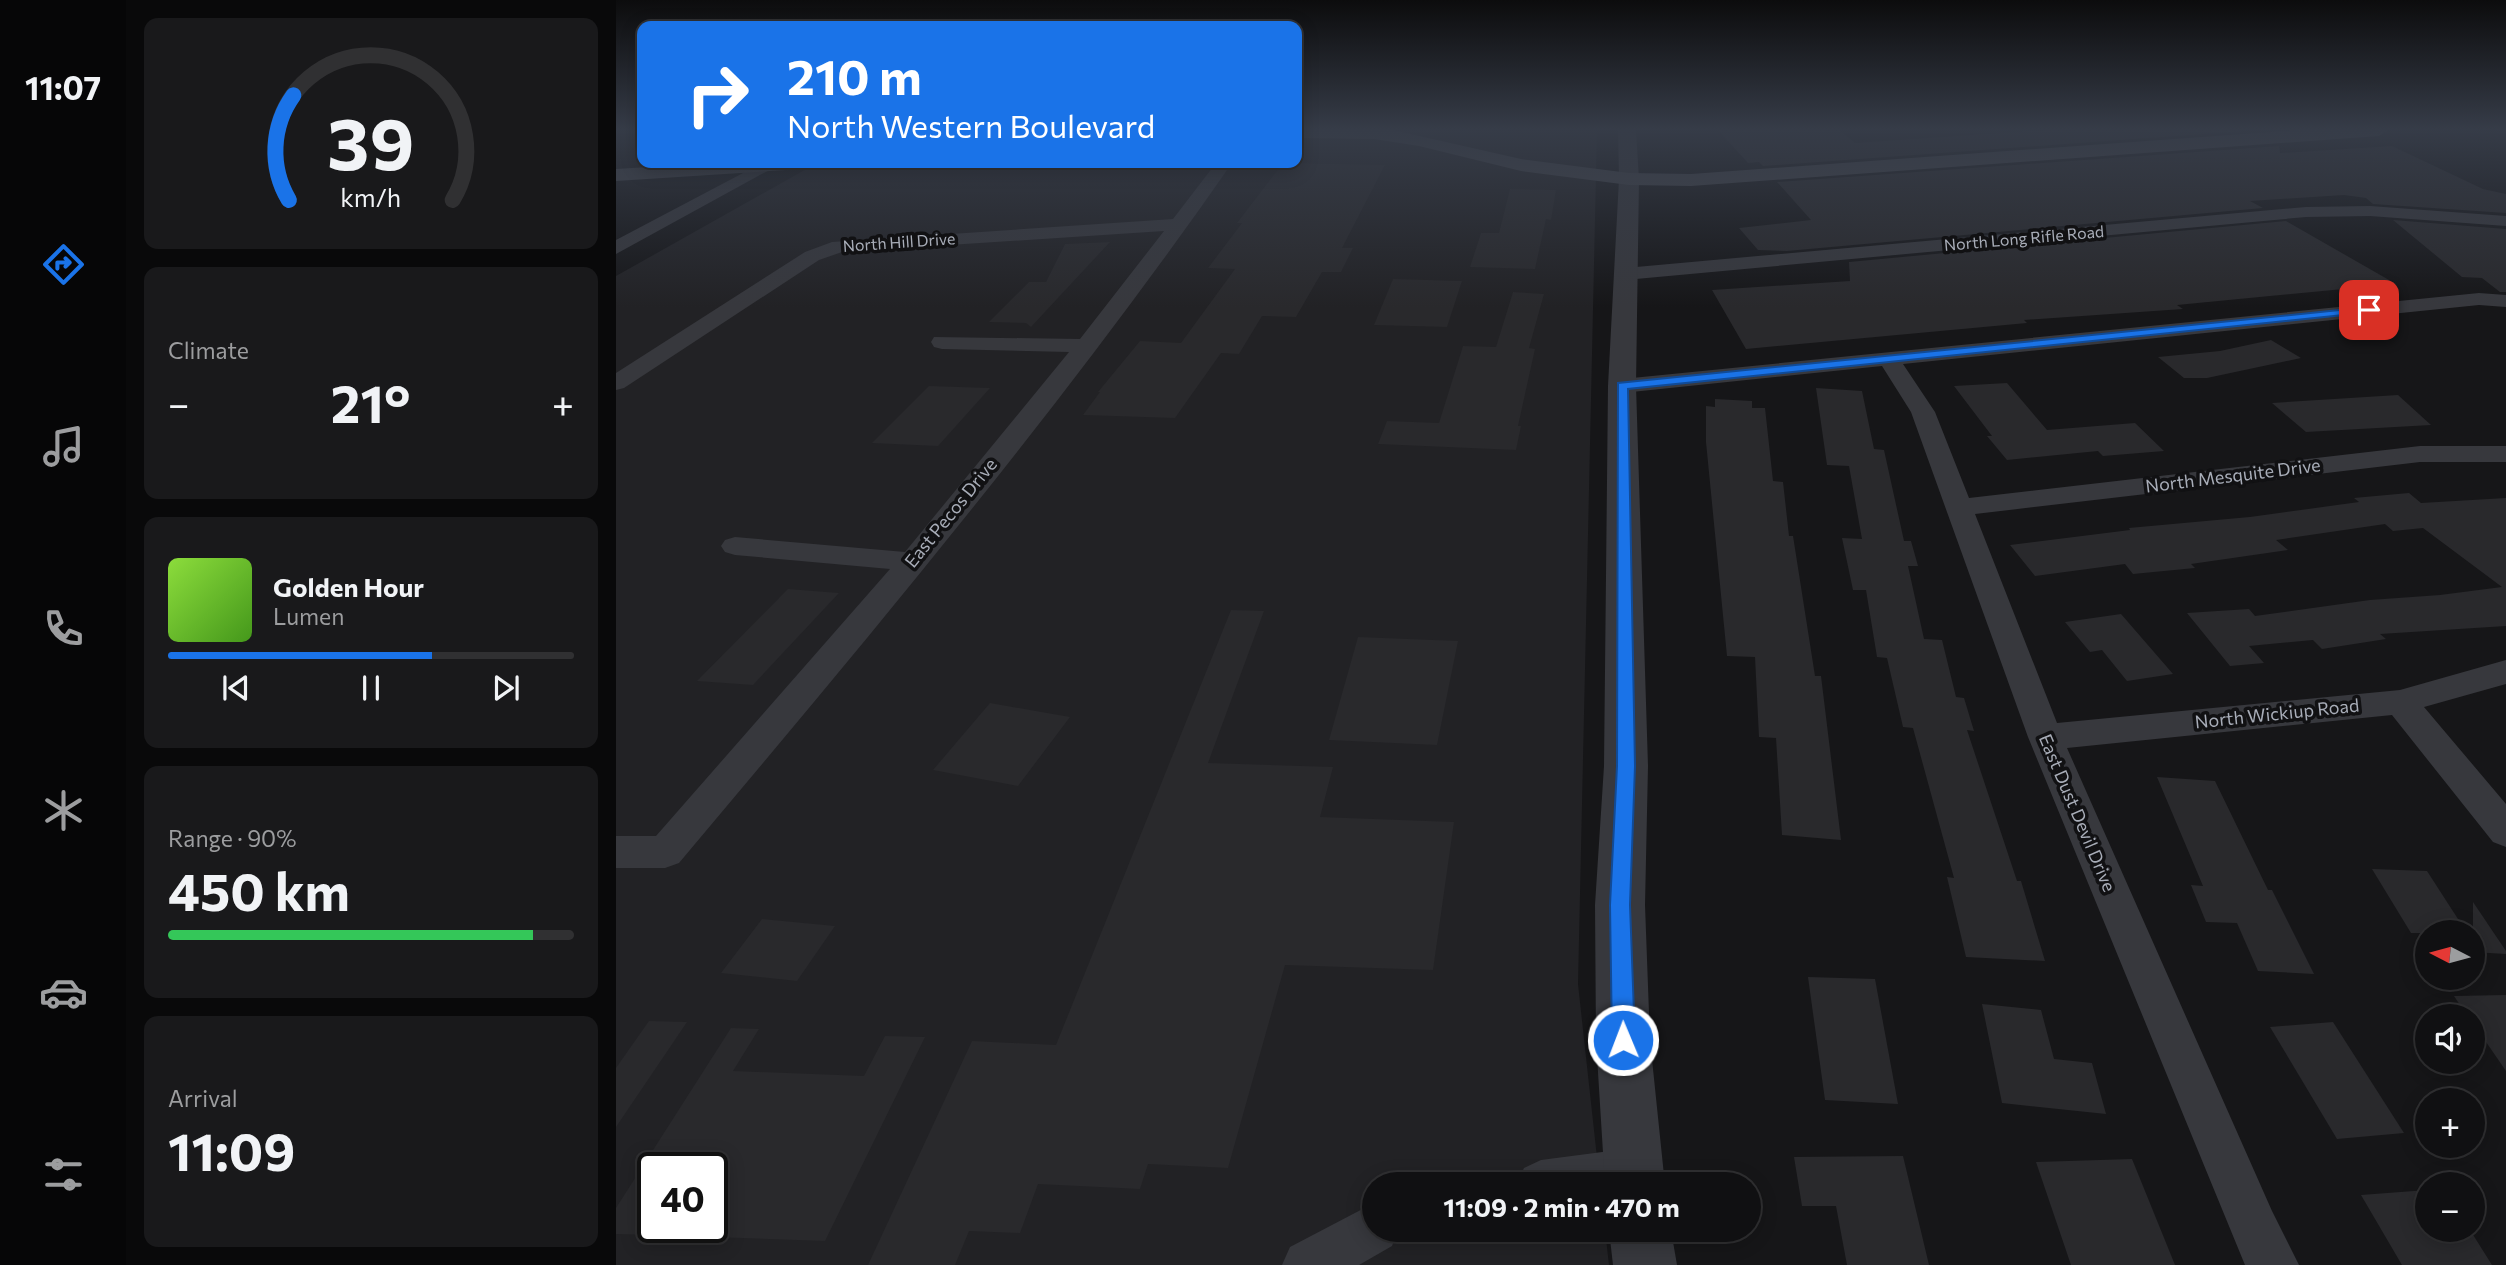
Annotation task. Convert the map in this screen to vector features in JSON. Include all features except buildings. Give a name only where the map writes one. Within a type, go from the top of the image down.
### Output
[{"type":"street","points":[[616,248],[726,189]]},
{"type":"street","name":"East Pecos Drive","points":[[616,852],[665,852],[913,562],[1205,189]]},
{"type":"street","points":[[1629,189],[1622,386],[1626,766],[1620,905],[1623,1040],[1634,1172]]},
{"type":"street","name":"North Long Rifle Road","points":[[1625,274],[2306,212],[2370,211],[2506,221]]},
{"type":"street","name":"North Hill Drive","points":[[616,383],[812,256],[839,246],[1180,224]]},
{"type":"street","points":[[1622,386],[2479,299],[2506,301]]},
{"type":"street","points":[[942,342],[1084,346]]},
{"type":"street","name":"East Dust Devil Drive","points":[[1889,360],[1923,412],[1961,507],[2045,737],[2254,1229],[2273,1265]]},
{"type":"street","name":"North Mesquite Drive","points":[[1961,507],[2420,454],[2506,454]]},
{"type":"street","points":[[735,546],[913,562]]},
{"type":"street","name":"North Wickiup Road","points":[[2045,737],[2400,702],[2506,672]]},
{"type":"street","points":[[2400,702],[2506,831]]},
{"type":"street","points":[[1308,1265],[1362,1235]]},
{"type":"street","points":[[1642,1242],[1645,1265]]},
{"type":"shaded area","points":[[771,189],[1596,189],[1578,984],[1599,1172],[1362,1172],[1362,1242],[1606,1242],[1609,1265],[616,1265],[616,276]]},
{"type":"route","points":[[1623,1040],[1620,905],[1626,766],[1622,386],[2369,310]]}]
